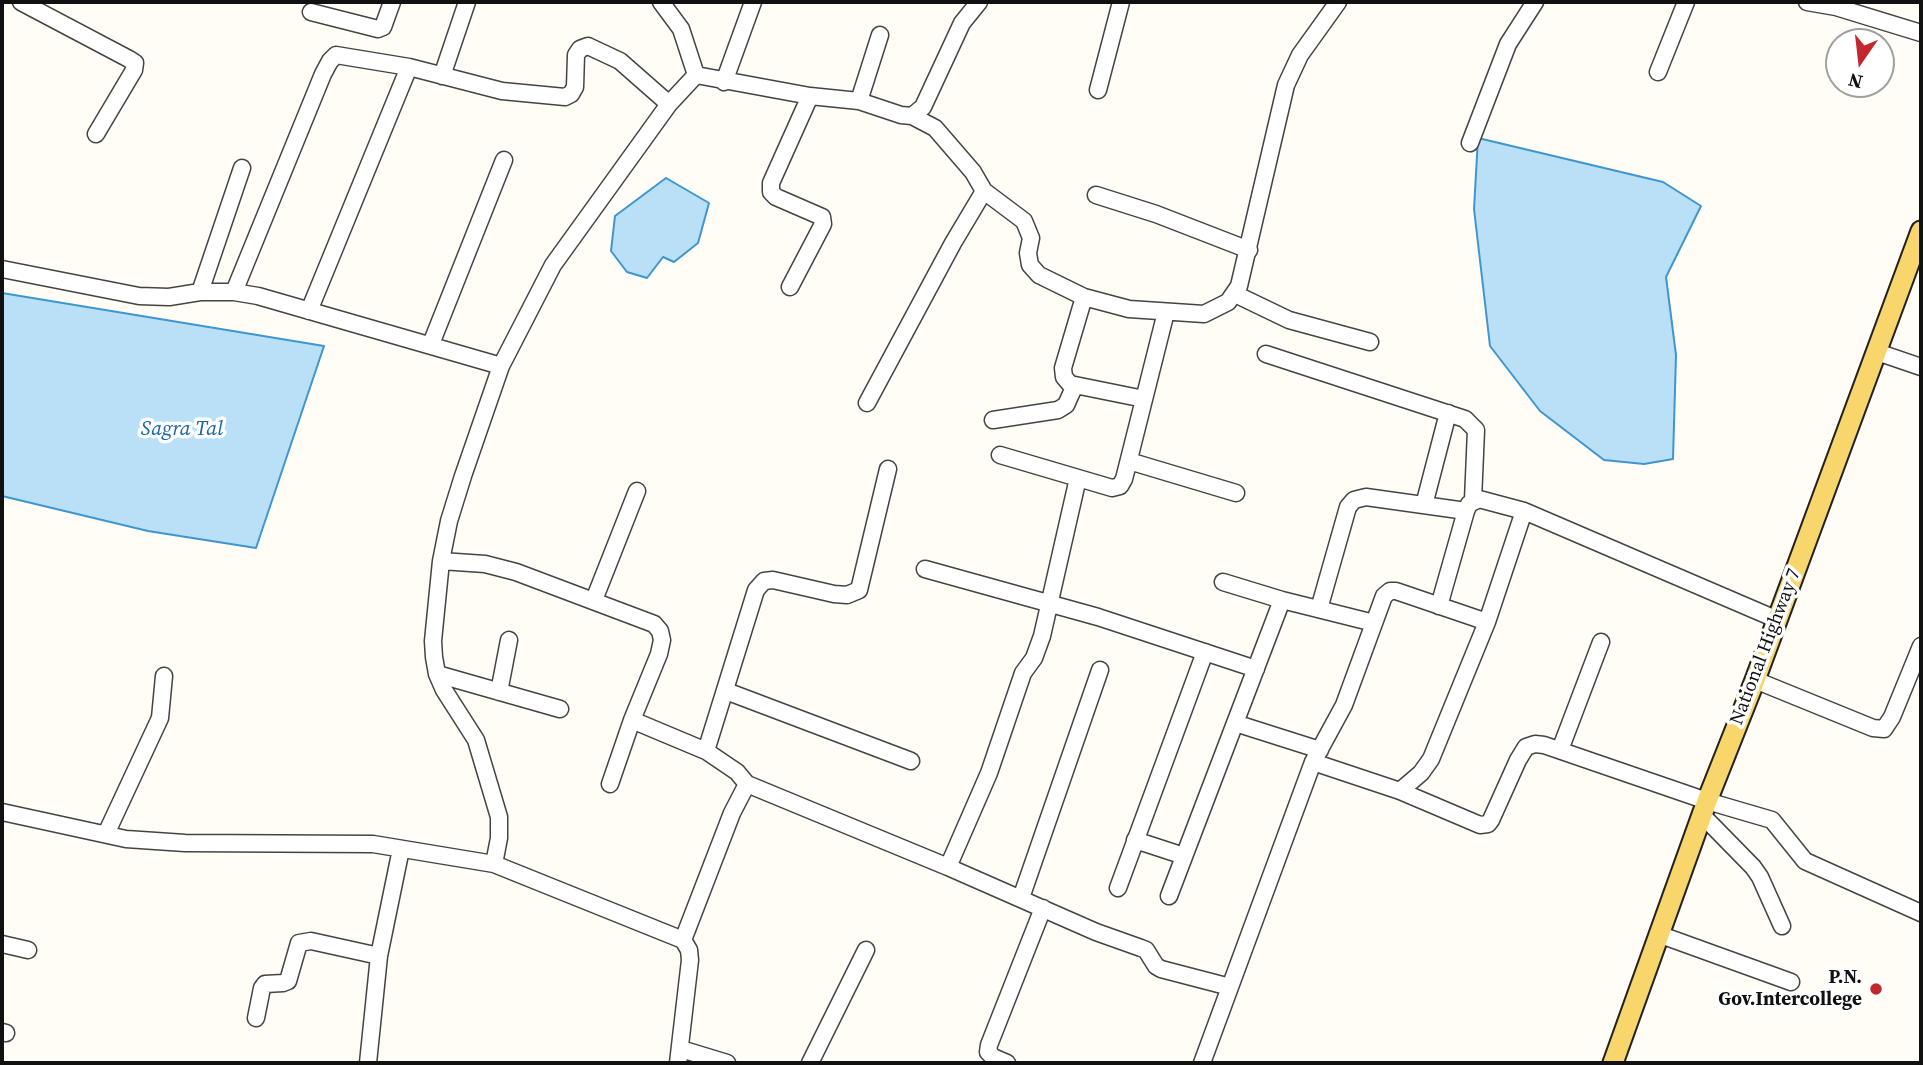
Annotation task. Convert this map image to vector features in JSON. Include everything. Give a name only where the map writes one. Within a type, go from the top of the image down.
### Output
[{"type":"main road","name":"National Highway 7","points":[[1613,1063],[1658,934],[1921,231]]},
{"type":"street","points":[[21,2],[129,58],[135,64],[96,134]]},
{"type":"street","points":[[311,12],[378,29],[383,27],[391,2]]},
{"type":"street","points":[[442,76],[467,2]]},
{"type":"street","points":[[661,2],[681,29],[696,75]]},
{"type":"street","points":[[724,82],[753,2]]},
{"type":"street","points":[[912,116],[923,107],[962,23],[979,2]]},
{"type":"street","points":[[1098,90],[1121,2]]},
{"type":"street","points":[[696,75],[810,96],[859,101],[912,116],[935,128],[972,172],[984,191],[1024,222],[1031,238],[1028,253],[1030,265],[1039,275],[1084,297],[1129,309],[1203,314],[1219,308],[1235,294],[1249,250],[1286,85],[1300,55],[1338,2]]},
{"type":"street","points":[[1470,143],[1507,44],[1535,2]]},
{"type":"street","points":[[1658,72],[1686,2]]},
{"type":"street","points":[[1807,2],[1836,7],[1921,33]]},
{"type":"street","points":[[859,101],[880,35]]},
{"type":"street","points":[[234,292],[330,61],[336,55],[409,67],[502,91],[565,97],[572,94],[575,87],[576,55],[580,49],[588,46],[620,61],[669,104]]},
{"type":"street","points":[[309,310],[409,67]]},
{"type":"street","points":[[495,864],[499,817],[476,740],[444,690],[437,674],[433,641],[441,561],[449,522],[501,366],[553,265],[669,104],[696,75]]},
{"type":"street","points":[[790,288],[823,224],[822,216],[776,197],[771,192],[771,183],[810,96]]},
{"type":"street","points":[[431,344],[505,160]]},
{"type":"street","points":[[200,292],[242,168]]},
{"type":"street","points":[[867,403],[984,191]]},
{"type":"street","points":[[1096,195],[1156,214],[1249,250]]},
{"type":"street","points":[[2,269],[139,296],[169,297],[200,292],[234,292],[258,296],[501,366]]},
{"type":"street","points":[[1235,294],[1289,320],[1370,342]]},
{"type":"street","points":[[1084,297],[1063,368],[1064,377],[1070,384],[1144,399]]},
{"type":"street","points":[[1000,455],[1112,488],[1120,486],[1129,461],[1166,312]]},
{"type":"street","points":[[1877,352],[1921,367]]},
{"type":"street","points":[[1266,354],[1465,419],[1476,430],[1469,505],[1439,606]]},
{"type":"street","points":[[993,419],[1058,410],[1066,405],[1075,385]]},
{"type":"street","points":[[1424,505],[1448,413]]},
{"type":"street","points":[[1129,461],[1236,493]]},
{"type":"street","points":[[706,751],[756,590],[764,581],[773,580],[834,594],[847,595],[859,590],[888,470]]},
{"type":"street","points":[[948,867],[989,773],[1023,673],[1034,658],[1042,636],[1078,478]]},
{"type":"street","points":[[594,600],[637,491]]},
{"type":"street","points":[[1319,609],[1348,508],[1354,500],[1366,498],[1424,505],[1469,505],[1524,511],[1777,620]]},
{"type":"street","points":[[1400,791],[1421,774],[1431,759],[1488,622],[1524,511]]},
{"type":"street","points":[[441,561],[485,564],[516,572],[654,624],[660,631],[662,640],[659,654],[610,784]]},
{"type":"street","points":[[925,569],[1049,602],[1256,669]]},
{"type":"street","points":[[1223,582],[1374,623]]},
{"type":"street","points":[[1202,1063],[1317,756],[1344,705],[1384,596],[1390,591],[1396,591],[1488,622]]},
{"type":"street","points":[[1169,896],[1282,600]]},
{"type":"street","points":[[499,692],[509,640]]},
{"type":"street","points":[[1560,750],[1601,642]]},
{"type":"street","points":[[1755,680],[1873,728],[1884,729],[1892,717],[1921,646]]},
{"type":"street","points":[[1118,888],[1205,652]]},
{"type":"street","points":[[1021,898],[1100,670]]},
{"type":"street","points":[[437,674],[560,709]]},
{"type":"street","points":[[106,834],[160,718],[164,676]]},
{"type":"street","points":[[726,691],[911,761]]},
{"type":"street","points":[[632,720],[706,751],[737,772],[747,784],[1146,950],[1161,969],[1230,987]]},
{"type":"street","points":[[1235,723],[1480,825],[1488,824],[1526,747],[1535,744],[1560,750],[1705,808],[1772,820],[1805,861],[1921,913]]},
{"type":"street","points":[[683,940],[732,813],[747,784]]},
{"type":"street","points":[[1705,808],[1760,877],[1782,926]]},
{"type":"street","points":[[2,812],[126,839],[185,843],[373,844],[495,864],[683,940],[689,950],[690,960],[680,1056],[727,1063]]},
{"type":"street","points":[[1135,840],[1184,856]]},
{"type":"street","points":[[368,1063],[379,956],[401,849]]},
{"type":"street","points":[[1007,1063],[988,1052],[989,1045],[1043,908]]},
{"type":"street","points":[[1658,934],[1791,982]]},
{"type":"street","points":[[256,1018],[262,988],[265,984],[288,981],[299,943],[311,941],[379,956]]},
{"type":"street","points":[[2,944],[28,950]]},
{"type":"street","points":[[810,1063],[866,950]]},
{"type":"water","points":[[1478,138],[1663,182],[1701,206],[1666,277],[1676,355],[1673,459],[1644,464],[1604,460],[1540,411],[1490,346],[1474,209]]},
{"type":"water","points":[[666,178],[709,203],[698,243],[674,262],[663,257],[647,278],[627,272],[611,251],[615,216]]},
{"type":"water","name":"Sagra Tal","points":[[2,293],[324,346],[256,548],[148,531],[2,496]]},
{"type":"place","name":"P.N. Gov.Intercollege","points":[[1876,989]]}]
